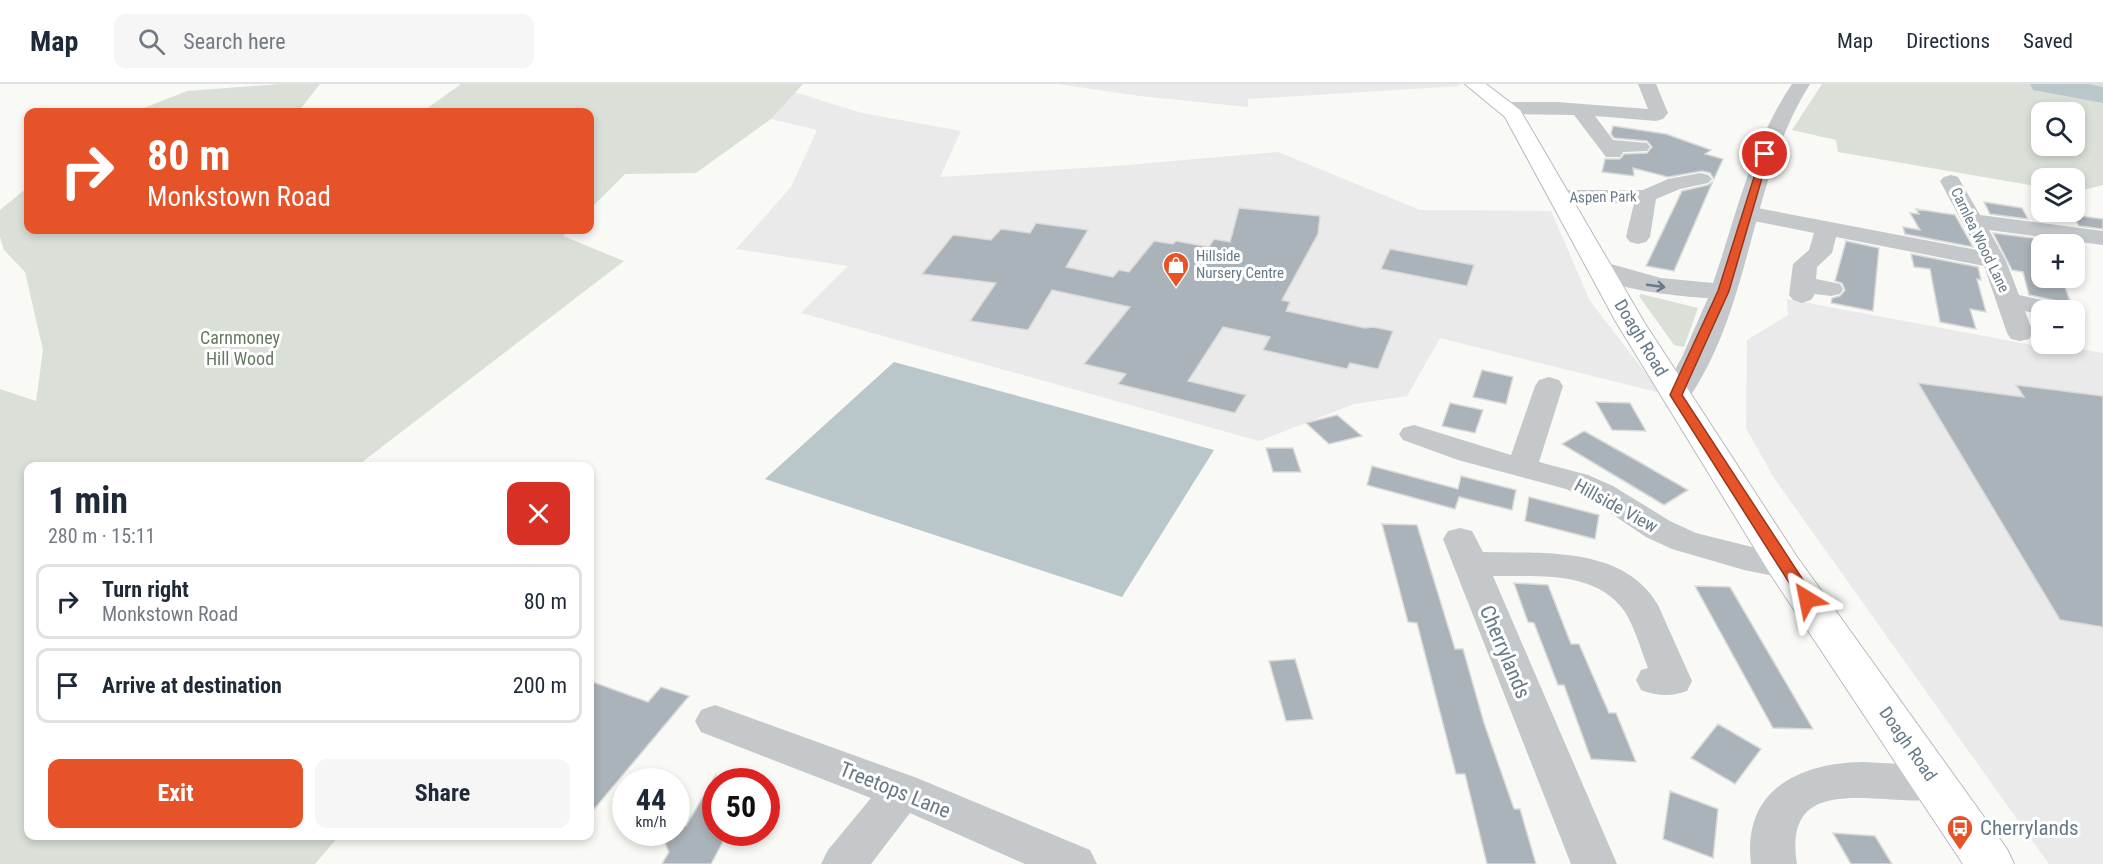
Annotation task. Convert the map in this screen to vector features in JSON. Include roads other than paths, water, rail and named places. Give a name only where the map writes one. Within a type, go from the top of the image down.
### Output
[{"type":"main road","name":"Doagh Road","points":[[1474,84],[1508,108],[1520,124],[1630,322],[1784,566],[1990,864]]},
{"type":"street","points":[[1508,108],[1656,115],[1659,113],[1647,84]]},
{"type":"street","points":[[1676,395],[1724,291],[1765,154],[1789,103],[1802,84]]},
{"type":"street","points":[[1580,110],[1611,149],[1640,147]]},
{"type":"street","name":"Aspen Park","points":[[1560,197],[1646,196],[1675,183],[1701,179]]},
{"type":"street","name":"Carnlea Wood Lane","points":[[1951,181],[1994,261],[2020,333]]},
{"type":"street","name":"Aspen Park","points":[[1638,237],[1646,196]]},
{"type":"street","points":[[1747,213],[1994,261]]},
{"type":"street","points":[[1974,220],[2103,238]]},
{"type":"street","points":[[1826,229],[1820,253],[1805,264],[1803,289],[1831,289]]},
{"type":"street","points":[[1600,269],[1645,285],[1681,290],[1724,291]]},
{"type":"street","points":[[2010,301],[2031,305]]},
{"type":"street","points":[[1522,467],[1549,386]]},
{"type":"street","name":"Hillside View","points":[[1414,434],[1469,453],[1577,482],[1602,493],[1658,529],[1684,541],[1744,558],[1784,566]]},
{"type":"street","name":"Cherrylands","points":[[1594,864],[1465,551],[1574,566],[1613,581],[1641,604],[1673,681],[1655,680]]},
{"type":"street","name":"Treetops Lane","points":[[715,721],[902,791],[1074,864]]},
{"type":"street","points":[[1774,864],[1771,833],[1780,810],[1799,794],[1825,783],[1864,781],[1936,784]]},
{"type":"street","points":[[844,864],[902,791]]},
{"type":"waterway","points":[[2043,84],[2103,95]]},
{"type":"place","name":"Hillside Nursery Centre","points":[[1176,288]]},
{"type":"place","name":"Cherrylands","points":[[1960,851]]},
{"type":"park label","name":"Carnmoney Hill Wood","points":[[240,348]]}]
